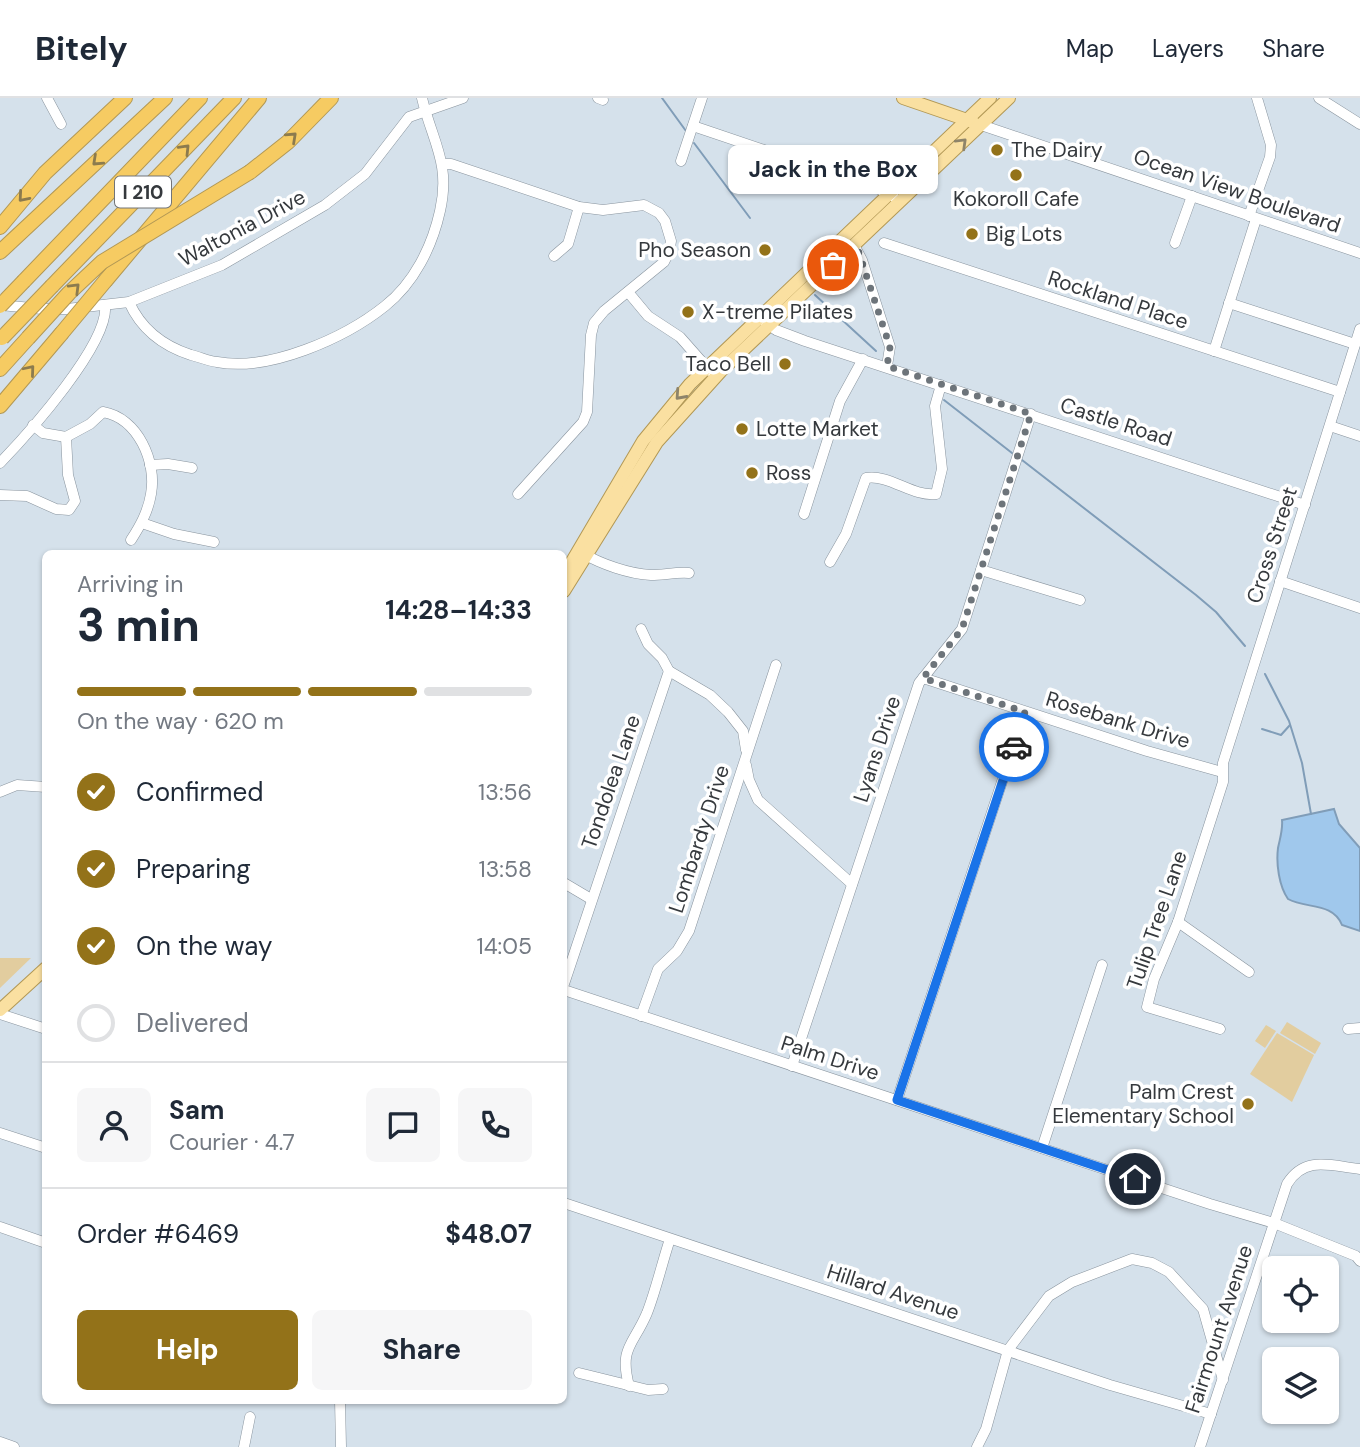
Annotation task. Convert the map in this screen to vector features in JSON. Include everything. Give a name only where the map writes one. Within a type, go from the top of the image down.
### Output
[{"type":"highway","points":[[0,227],[45,173],[125,98]]},
{"type":"highway","points":[[0,252],[165,98]]},
{"type":"highway","name":"I 210","points":[[0,305],[200,98]]},
{"type":"highway","name":"I 210","points":[[1,339],[234,98]]},
{"type":"highway","points":[[0,406],[259,98]]},
{"type":"highway","points":[[0,369],[69,293],[102,262],[250,172],[288,142],[331,98]]},
{"type":"main road","points":[[567,585],[655,424],[764,321],[889,193],[990,98]]},
{"type":"main road","points":[[764,321],[854,245],[1010,98]]},
{"type":"main road","name":"Ocean View Boulevard","points":[[907,99],[981,125]]},
{"type":"main road","points":[[567,571],[582,553]]},
{"type":"main road","points":[[0,1012],[42,972]]},
{"type":"street","points":[[47,98],[61,124]]},
{"type":"street","points":[[129,302],[144,327],[162,342],[176,350],[218,363],[271,359],[321,344],[385,306],[416,271],[426,255],[441,209],[443,164],[422,98]]},
{"type":"street","name":"Waltonia Drive","points":[[0,305],[42,309],[129,302],[222,265],[325,205],[365,174],[410,117],[463,98]]},
{"type":"street","points":[[681,161],[702,98]]},
{"type":"street","points":[[1214,351],[1270,157],[1271,145],[1257,98]]},
{"type":"street","points":[[1320,98],[1360,124]]},
{"type":"street","name":"Ocean View Boulevard","points":[[981,125],[1360,253]]},
{"type":"street","points":[[693,126],[889,193],[901,201]]},
{"type":"street","points":[[443,164],[451,164],[579,206],[603,210],[644,205],[659,213],[665,220],[670,235],[667,256],[660,266],[604,311],[594,323],[591,335],[589,399],[583,422],[519,494]]},
{"type":"street","points":[[1175,243],[1192,196]]},
{"type":"street","points":[[554,256],[568,244],[579,206]]},
{"type":"street","name":"Rockland Place","points":[[884,243],[1340,392]]},
{"type":"street","points":[[854,245],[862,260],[890,347],[887,366]]},
{"type":"street","points":[[628,292],[646,315],[680,337],[711,372]]},
{"type":"street","points":[[1229,303],[1355,344]]},
{"type":"street","points":[[0,463],[88,357],[105,321],[105,305]]},
{"type":"street","name":"Castle Road","points":[[764,321],[782,333],[1305,505]]},
{"type":"street","name":"Cross Street","points":[[1222,772],[1360,329]]},
{"type":"street","points":[[804,514],[840,401],[863,359]]},
{"type":"street","points":[[830,562],[846,534],[866,478],[879,478],[926,494],[936,494],[942,469],[935,406],[941,385]]},
{"type":"street","points":[[33,425],[43,433],[66,437],[90,424],[103,412],[124,419],[136,431],[150,465],[151,494],[142,523],[131,540]]},
{"type":"street","name":"Lyans Drive","points":[[792,1066],[919,683],[962,629],[1031,414]]},
{"type":"street","points":[[1330,426],[1360,436]]},
{"type":"street","points":[[0,495],[27,496],[56,509],[69,510],[75,502],[68,475],[66,437]]},
{"type":"street","points":[[150,465],[168,464],[192,468]]},
{"type":"street","points":[[142,523],[174,534],[215,542]]},
{"type":"street","points":[[582,553],[640,573],[689,573]]},
{"type":"street","points":[[981,570],[1080,600]]},
{"type":"street","points":[[1280,581],[1360,608]]},
{"type":"street","points":[[641,629],[668,671],[710,695],[728,712],[745,736],[748,780],[758,800],[852,884]]},
{"type":"street","name":"Lombardy Drive","points":[[641,1016],[658,969],[677,951],[689,931],[776,664]]},
{"type":"street","name":"Tondolea Lane","points":[[567,977],[668,671]]},
{"type":"street","name":"Rosebank Drive","points":[[923,678],[1222,772]]},
{"type":"street","points":[[897,1100],[1025,712]]},
{"type":"street","name":"Tulip Tree Lane","points":[[1220,1029],[1147,1007],[1154,979],[1178,922],[1223,782],[1222,772]]},
{"type":"street","points":[[0,792],[17,785],[42,787]]},
{"type":"street","points":[[567,885],[591,899]]},
{"type":"street","points":[[1178,922],[1249,972]]},
{"type":"street","points":[[1042,1148],[1102,965]]},
{"type":"street","name":"Palm Drive","points":[[567,988],[641,1016],[1274,1223],[1356,1256],[1360,1261]]},
{"type":"street","points":[[0,1012],[42,1028]]},
{"type":"street","points":[[1348,1029],[1360,1028]]},
{"type":"street","points":[[0,1133],[42,1147]]},
{"type":"street","name":"Fairmount Avenue","points":[[1200,1447],[1287,1184],[1292,1176],[1308,1165],[1360,1169]]},
{"type":"street","name":"Hillard Avenue","points":[[567,1204],[1110,1385],[1211,1414]]},
{"type":"street","points":[[0,1227],[42,1242]]},
{"type":"street","points":[[629,1386],[624,1367],[627,1349],[646,1315],[670,1238]]},
{"type":"street","points":[[977,1447],[986,1429],[1008,1350],[1049,1296],[1072,1282],[1132,1259],[1152,1263],[1169,1272],[1203,1309],[1223,1380]]},
{"type":"street","points":[[579,1373],[648,1390],[663,1389]]},
{"type":"street","points":[[340,1404],[341,1447]]},
{"type":"street","points":[[244,1447],[250,1417]]},
{"type":"street","points":[[0,1443],[14,1447]]},
{"type":"shaded area","points":[[0,958],[31,958],[0,988]]},
{"type":"shaded area","points":[[1287,1022],[1321,1043],[1315,1054],[1280,1033]]},
{"type":"shaded area","points":[[1266,1025],[1276,1031],[1265,1048],[1255,1041]]},
{"type":"shaded area","points":[[1277,1033],[1314,1055],[1292,1102],[1250,1074]]},
{"type":"water","points":[[1334,809],[1339,824],[1360,848],[1360,931],[1342,925],[1338,918],[1326,909],[1288,899],[1279,875],[1277,854],[1282,820]]},
{"type":"waterway","points":[[662,98],[686,131]]},
{"type":"waterway","points":[[694,143],[750,218]]},
{"type":"waterway","points":[[815,295],[876,351]]},
{"type":"waterway","points":[[944,400],[1012,453]]},
{"type":"waterway","points":[[1022,460],[1196,595],[1216,612],[1245,646]]},
{"type":"waterway","points":[[1265,674],[1289,721],[1302,763],[1311,814]]},
{"type":"waterway","points":[[1262,729],[1281,735],[1290,725]]},
{"type":"way so far","points":[[833,265],[854,245],[858,250],[890,347],[887,366],[1031,414],[962,629],[923,678],[1025,712],[1014,747]]},
{"type":"place","name":"The Dairy","points":[[997,150]]},
{"type":"place","name":"Kokoroll Cafe","points":[[1016,175]]},
{"type":"place","name":"Big Lots","points":[[972,234]]},
{"type":"place","name":"Pho Season","points":[[765,250]]},
{"type":"place","name":"Jack in the Box","points":[[833,265]]},
{"type":"place","name":"X-treme Pilates","points":[[688,312]]},
{"type":"place","name":"Taco Bell","points":[[785,364]]},
{"type":"place","name":"Lotte Market","points":[[742,429]]},
{"type":"place","name":"Ross","points":[[752,473]]},
{"type":"place","name":"Palm Crest Elementary School","points":[[1248,1104]]},
{"type":"route","points":[[1014,747],[897,1100],[1135,1179]]}]
